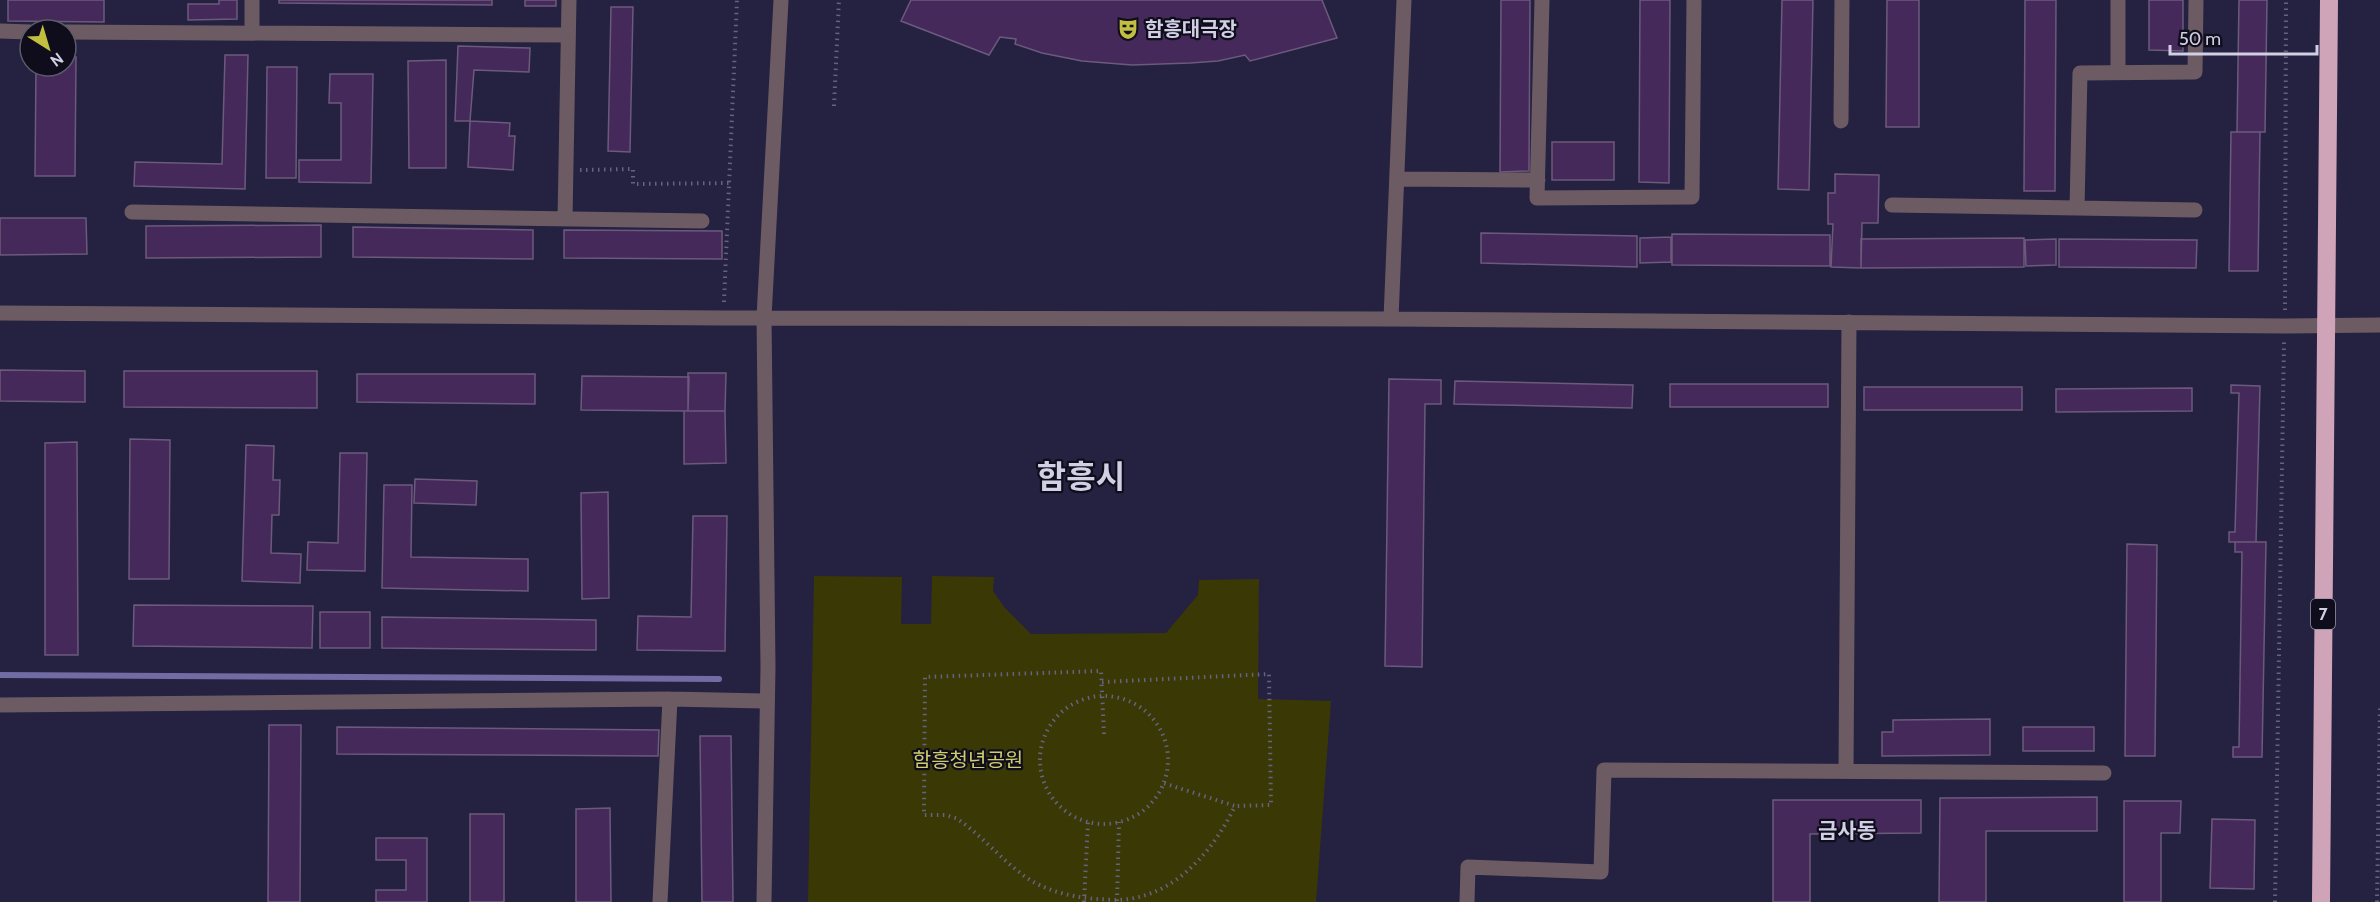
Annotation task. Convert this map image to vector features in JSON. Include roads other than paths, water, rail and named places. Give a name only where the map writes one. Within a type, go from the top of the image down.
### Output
[{"type":"highway","name":"7","points":[[2320,902],[2329,0]]},
{"type":"street","points":[[252,0],[252,33]]},
{"type":"street","points":[[565,219],[569,0]]},
{"type":"street","points":[[764,902],[767,701],[764,317],[781,0]]},
{"type":"street","points":[[1391,319],[1404,0]]},
{"type":"street","points":[[1542,0],[1537,198],[1692,198],[1694,0]]},
{"type":"street","points":[[1840,121],[1842,0]]},
{"type":"street","points":[[2118,0],[2118,72]]},
{"type":"street","points":[[2077,208],[2080,73],[2195,72],[2196,0]]},
{"type":"street","points":[[0,32],[18,32]]},
{"type":"street","points":[[78,32],[568,35]]},
{"type":"street","points":[[1397,179],[1538,180]]},
{"type":"street","points":[[1892,205],[2195,210]]},
{"type":"street","points":[[132,212],[702,221]]},
{"type":"street","points":[[0,313],[2380,325]]},
{"type":"street","points":[[1846,771],[1849,322]]},
{"type":"street","points":[[0,705],[669,699],[767,701]]},
{"type":"street","points":[[660,902],[669,699]]},
{"type":"street","points":[[1467,902],[1468,867],[1601,872],[1604,770],[2104,773]]},
{"type":"waterway","points":[[0,675],[719,679]]},
{"type":"place","name":"함흥대극장","points":[[1128,29]]},
{"type":"district","name":"함흥시","points":[[1081,476]]},
{"type":"district","name":"금사동","points":[[1847,830]]},
{"type":"park label","name":"함흥청년공원","points":[[968,760]]}]
